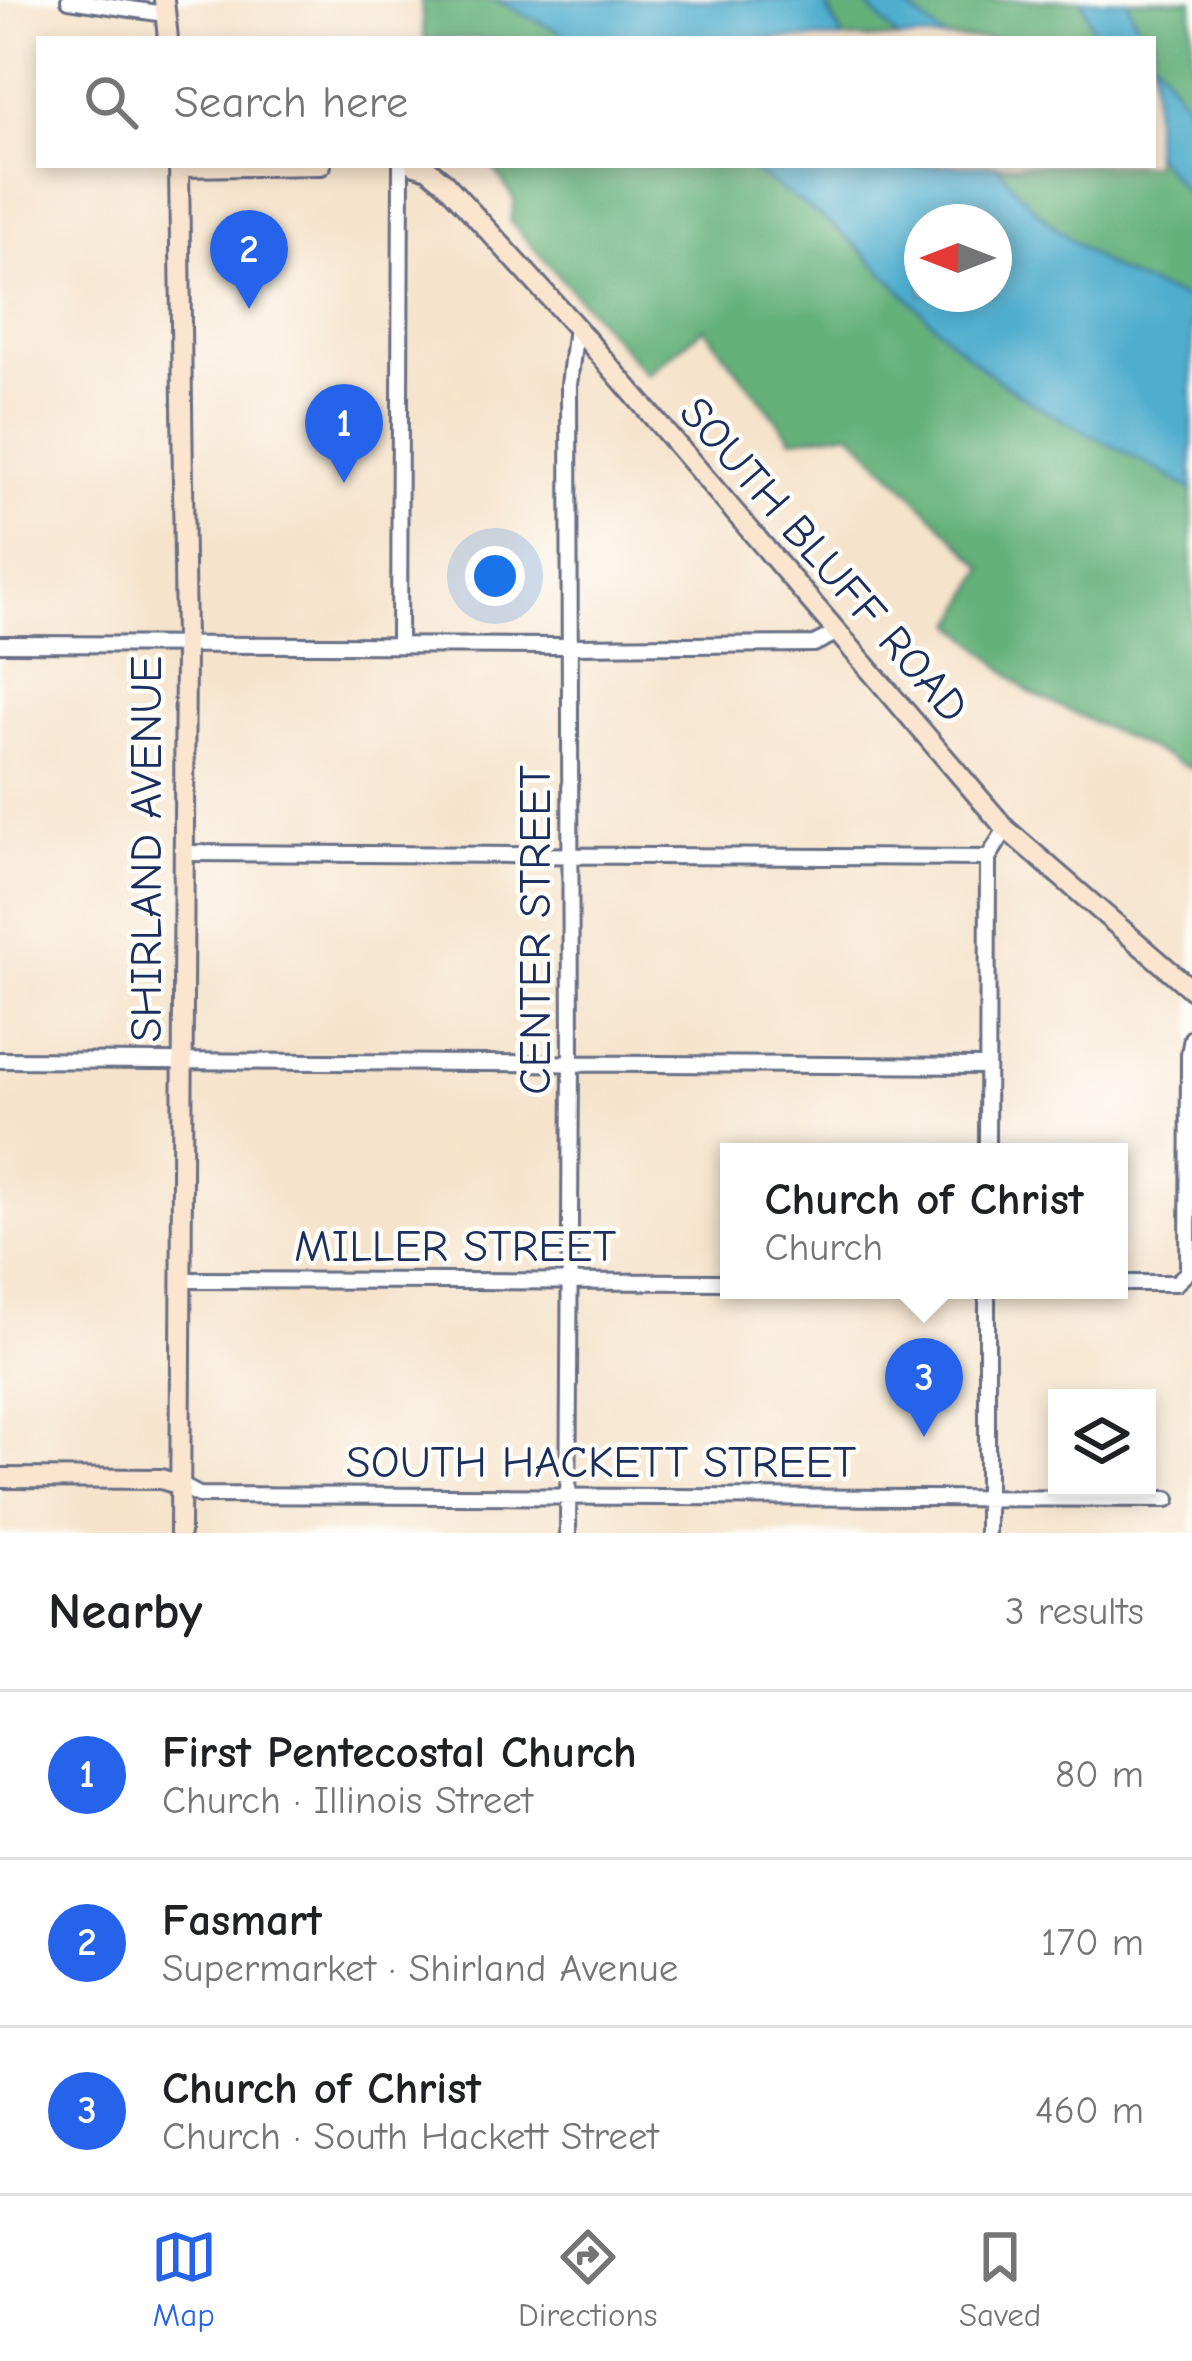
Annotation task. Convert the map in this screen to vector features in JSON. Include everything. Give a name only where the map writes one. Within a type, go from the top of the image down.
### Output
[{"type":"street","points":[[69,0],[165,7]]},
{"type":"street","name":"SHIRLAND AVENUE","points":[[179,168],[185,643],[180,1533]]},
{"type":"street","points":[[399,645],[401,168]]},
{"type":"street","name":"SOUTH BLUFF ROAD","points":[[425,168],[445,183],[576,328],[1006,829],[1192,990]]},
{"type":"street","name":"CENTER STREET","points":[[568,1533],[569,386],[576,328]]},
{"type":"street","points":[[0,644],[814,644],[836,633]]},
{"type":"street","points":[[987,1143],[988,858],[1006,829]]},
{"type":"street","points":[[184,853],[988,858]]},
{"type":"street","points":[[1128,1282],[1176,1283],[1185,1277],[1189,1264],[1192,1038]]},
{"type":"street","points":[[0,1060],[987,1066]]},
{"type":"street","name":"MILLER STREET","points":[[180,1280],[720,1282]]},
{"type":"street","points":[[987,1299],[987,1533]]},
{"type":"street","points":[[0,1478],[161,1479],[180,1485]]},
{"type":"street","name":"SOUTH HACKETT STREET","points":[[180,1485],[199,1495],[1168,1499]]},
{"type":"green space","points":[[421,0],[495,0],[568,36],[424,36]]},
{"type":"green space","points":[[825,0],[862,0],[896,36],[842,36]]},
{"type":"green space","points":[[899,0],[1082,0],[1096,36],[941,36]]},
{"type":"green space","points":[[1127,0],[1192,0],[1192,112],[1156,61],[1156,36],[1142,36]]},
{"type":"green space","points":[[1156,157],[1192,200],[1192,301],[1129,277],[1095,257],[1000,168],[1156,168]]},
{"type":"green space","points":[[494,168],[750,168],[820,214],[850,240],[904,292],[904,312],[924,312],[984,370],[1192,490],[1192,769],[1027,691],[955,624],[984,568],[851,432],[792,439],[704,328],[647,375],[510,221],[515,201]]},
{"type":"water","points":[[495,0],[826,0],[841,36],[568,36]]},
{"type":"water","points":[[862,0],[899,0],[941,36],[896,36]]},
{"type":"water","points":[[1082,0],[1127,0],[1142,36],[1096,36]]},
{"type":"water","points":[[1156,61],[1192,112],[1192,200],[1156,157]]},
{"type":"water","points":[[749,168],[1000,168],[1039,212],[1095,257],[1129,277],[1192,301],[1192,490],[1008,387],[922,312],[1012,312],[1012,204],[904,204],[904,293],[838,230]]},
{"type":"place","name":"Fasmart","points":[[249,309]]},
{"type":"place","name":"First Pentecostal Church","points":[[344,483]]},
{"type":"place","name":"Church of Christ","points":[[924,1437]]}]
